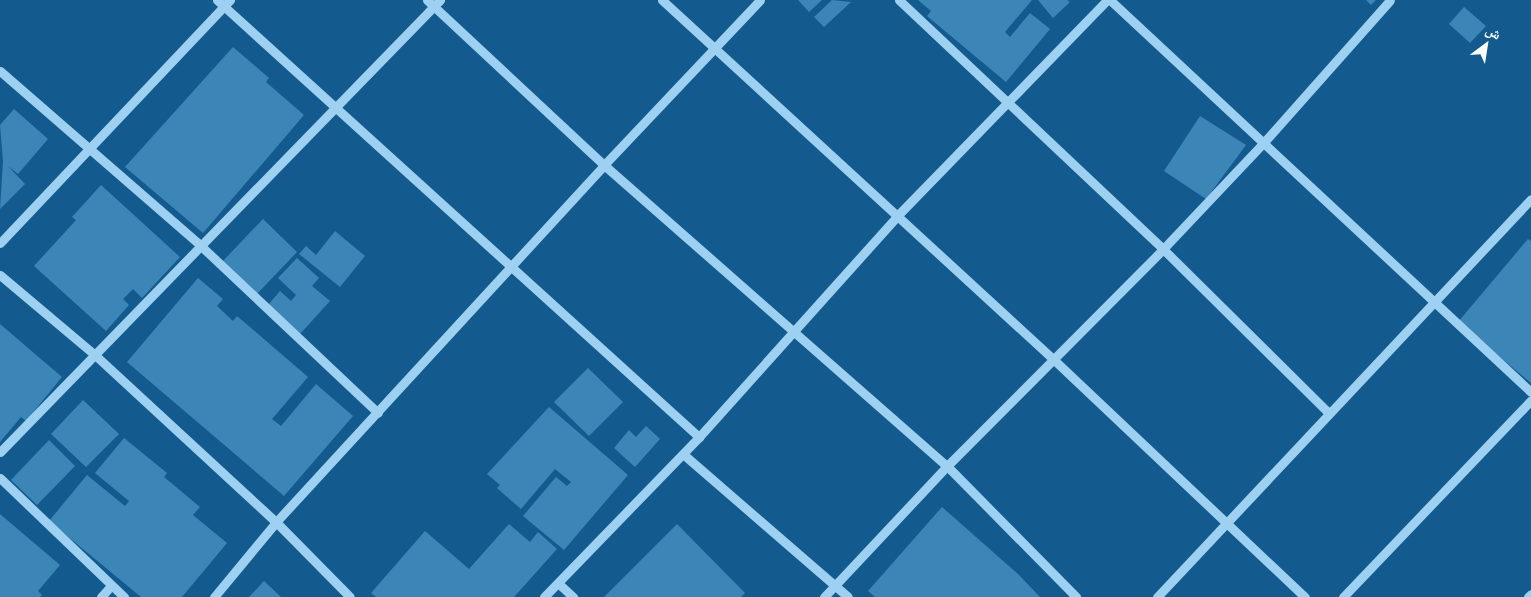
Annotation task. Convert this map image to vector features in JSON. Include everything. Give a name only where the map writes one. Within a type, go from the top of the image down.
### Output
[{"type":"street","points":[[662,0],[898,215],[1305,597]]},
{"type":"street","points":[[214,597],[276,522],[604,165],[760,0]]},
{"type":"street","points":[[899,0],[1163,249],[1329,413]]},
{"type":"street","points":[[544,597],[699,437],[898,215],[1108,0],[1264,142],[1531,392]]},
{"type":"street","points":[[824,597],[1052,358],[1163,249],[1264,142],[1390,0]]},
{"type":"street","points":[[0,242],[224,2],[334,107],[699,437]]},
{"type":"street","points":[[0,452],[201,246],[433,2],[604,165],[947,466],[1076,597]]},
{"type":"street","points":[[0,71],[201,246],[378,413]]},
{"type":"street","points":[[1157,597],[1432,300],[1531,199]]},
{"type":"street","points":[[0,274],[95,355],[276,522],[350,597]]},
{"type":"street","points":[[1343,597],[1531,400]]},
{"type":"street","points":[[683,454],[848,597]]},
{"type":"street","points":[[0,478],[124,597]]},
{"type":"street","points":[[558,583],[573,597]]},
{"type":"street","points":[[101,597],[111,586]]},
{"type":"street","points":[[1528,597],[1531,594]]},
{"type":"building","points":[[798,0],[822,0],[809,12]]},
{"type":"building","points":[[832,0],[851,2],[824,27],[814,17]]},
{"type":"building","points":[[918,0],[1032,0],[1005,32],[1010,37],[1030,13],[1050,29],[1006,82],[927,16],[931,11]]},
{"type":"building","points":[[1038,0],[1067,0],[1070,2],[1053,18]]},
{"type":"building","points":[[1366,0],[1376,0],[1371,5]]},
{"type":"building","points":[[1464,7],[1486,26],[1470,43],[1449,24]]},
{"type":"building","points":[[233,47],[269,78],[266,82],[304,115],[203,233],[125,167]]},
{"type":"building","points":[[14,109],[48,139],[18,174],[8,166],[25,184],[0,209],[3,161],[0,125]]},
{"type":"building","points":[[1200,116],[1246,145],[1206,199],[1164,171]]},
{"type":"building","points":[[101,185],[180,257],[142,298],[133,289],[123,299],[129,305],[106,331],[34,266],[76,220],[72,217]]},
{"type":"building","points":[[263,219],[297,252],[256,295],[222,262]]},
{"type":"building","points":[[335,231],[365,256],[340,287],[299,254],[306,246],[316,255]]},
{"type":"building","points":[[1528,239],[1531,241],[1531,383],[1458,322]]},
{"type":"building","points":[[297,258],[319,278],[312,286],[330,301],[300,334],[268,305],[280,291],[291,301],[296,295],[278,278]]},
{"type":"building","points":[[198,278],[223,299],[217,306],[233,321],[237,316],[308,377],[272,419],[281,426],[316,384],[353,416],[284,496],[127,362]]},
{"type":"building","points":[[0,324],[62,377],[26,421],[21,417],[0,442]]},
{"type":"building","points":[[588,368],[623,402],[589,436],[554,402]]},
{"type":"building","points":[[83,400],[119,434],[86,467],[51,434]]},
{"type":"building","points":[[549,407],[628,475],[564,550],[523,516],[556,477],[567,486],[571,482],[555,469],[521,509],[497,488],[500,485],[487,474]]},
{"type":"building","points":[[646,426],[660,439],[635,467],[614,448],[629,430],[636,437]]},
{"type":"building","points":[[124,438],[167,473],[164,477],[200,507],[193,515],[227,543],[182,597],[141,597],[49,521],[87,475],[125,506],[129,501],[95,473]]},
{"type":"building","points":[[49,440],[75,466],[37,505],[11,480]]},
{"type":"building","points":[[942,507],[1019,575],[1040,597],[875,597],[868,591]]},
{"type":"building","points":[[0,514],[60,565],[38,591],[42,595],[40,597],[0,597]]},
{"type":"building","points":[[509,524],[530,542],[538,532],[557,549],[514,597],[376,597],[371,593],[425,531],[469,569]]},
{"type":"building","points":[[677,524],[745,593],[741,597],[604,597]]},
{"type":"building","points":[[264,581],[281,597],[249,597]]}]
